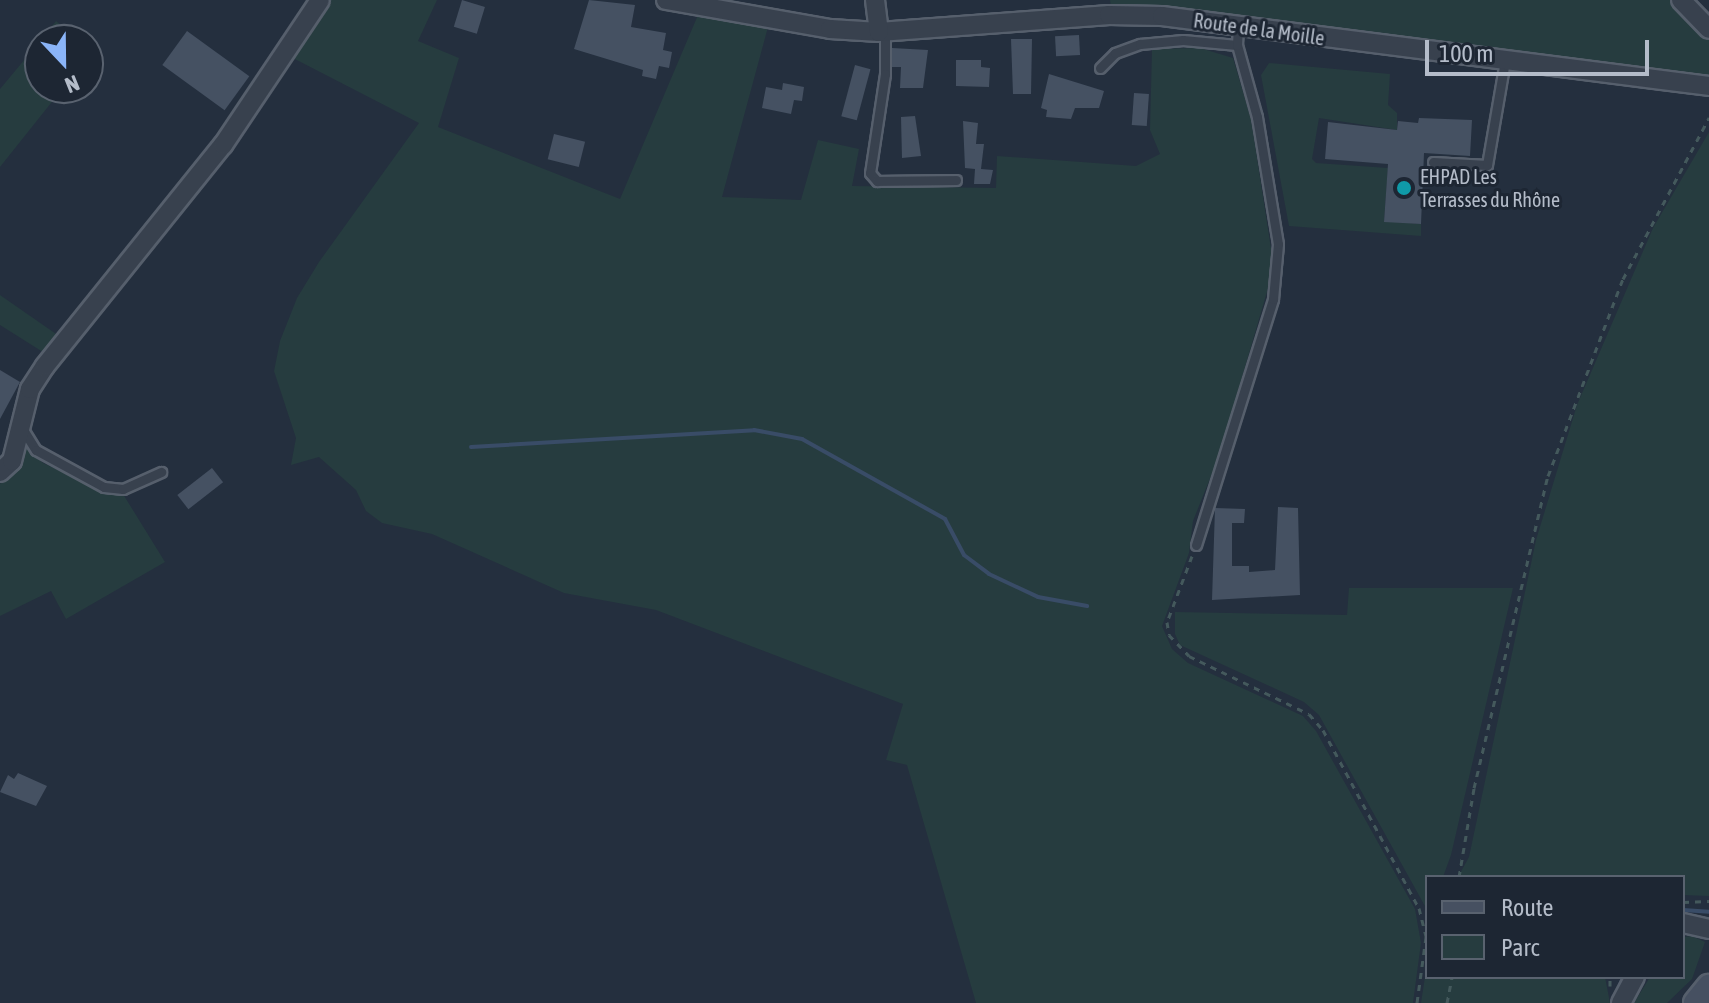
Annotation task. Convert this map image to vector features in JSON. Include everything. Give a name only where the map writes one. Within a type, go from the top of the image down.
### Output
[{"type":"street","points":[[0,472],[12,461],[30,389],[45,366],[223,145],[320,0]]},
{"type":"street","name":"Route de la Moille","points":[[666,0],[830,29],[882,32],[1109,15],[1237,36],[1505,61],[1709,86]]},
{"type":"street","points":[[875,0],[882,32]]},
{"type":"street","points":[[1681,0],[1709,29]]},
{"type":"street","points":[[1685,923],[1709,929]]},
{"type":"street","points":[[1621,1003],[1634,979]]},
{"type":"street","points":[[1696,1003],[1709,987]]},
{"type":"lane","points":[[882,32],[885,74],[870,173],[877,181],[956,180]]},
{"type":"lane","points":[[1100,68],[1115,53],[1140,44],[1237,36],[1257,117],[1278,244],[1273,299],[1196,545]]},
{"type":"lane","points":[[1433,162],[1487,165],[1505,61]]},
{"type":"lane","points":[[22,428],[36,450],[104,487],[123,489],[161,472]]},
{"type":"path","points":[[1459,875],[1474,788],[1548,476],[1591,354],[1642,238],[1709,118]]},
{"type":"path","points":[[1196,545],[1167,622],[1172,641],[1197,661],[1315,719],[1409,885],[1425,934]]},
{"type":"path","points":[[1685,902],[1709,901]]},
{"type":"path","points":[[1417,1003],[1425,944]]},
{"type":"path","points":[[1447,1003],[1452,979]]},
{"type":"green space","points":[[326,0],[437,0],[418,41],[459,58],[438,127],[620,199],[698,15],[768,27],[722,197],[801,200],[818,140],[859,149],[852,186],[996,188],[997,156],[1136,166],[1160,154],[1150,130],[1152,49],[1200,48],[1233,58],[1251,119],[1274,268],[1219,456],[1193,521],[1189,553],[1162,626],[1172,649],[1188,663],[1303,716],[1316,731],[1415,909],[1421,943],[1413,1003],[976,1003],[907,765],[886,760],[903,704],[656,610],[564,593],[432,534],[382,523],[366,511],[356,490],[319,457],[291,465],[296,438],[274,371],[280,341],[297,298],[319,262],[419,123],[289,56]]},
{"type":"green space","points":[[1110,0],[1673,0],[1709,38],[1709,77],[1111,7]]},
{"type":"green space","points":[[24,60],[24,104],[50,104],[0,167],[0,89]]},
{"type":"green space","points":[[1269,63],[1390,74],[1388,105],[1397,113],[1397,130],[1319,118],[1312,159],[1316,163],[1388,168],[1384,221],[1421,224],[1421,236],[1289,226],[1261,75]]},
{"type":"green space","points":[[1709,132],[1709,896],[1685,895],[1685,875],[1459,875],[1469,857],[1536,540],[1577,405],[1653,228]]},
{"type":"green space","points":[[0,295],[59,336],[46,354],[0,325]]},
{"type":"green space","points":[[25,446],[43,463],[106,492],[123,494],[165,562],[66,619],[51,591],[0,616],[0,484],[21,459]]},
{"type":"green space","points":[[1349,588],[1513,588],[1451,855],[1444,875],[1425,875],[1425,906],[1319,715],[1304,702],[1180,645],[1175,634],[1175,612],[1347,615]]},
{"type":"green space","points":[[1692,936],[1705,942],[1692,979],[1667,1003],[1634,1003],[1649,979],[1685,979],[1685,937]]},
{"type":"green space","points":[[1425,977],[1605,979],[1610,1003],[1421,1003]]},
{"type":"building","points":[[462,0],[485,7],[477,34],[454,27]]},
{"type":"building","points":[[589,0],[635,5],[631,27],[666,33],[663,50],[672,52],[669,68],[659,66],[656,79],[642,76],[643,70],[574,49]]},
{"type":"building","points":[[187,31],[249,76],[225,110],[162,65]]},
{"type":"building","points":[[1079,35],[1080,55],[1056,56],[1055,36]]},
{"type":"building","points":[[1011,39],[1032,39],[1031,94],[1013,94]]},
{"type":"building","points":[[892,48],[928,50],[923,88],[900,88],[901,67],[892,67]]},
{"type":"building","points":[[956,60],[981,60],[981,67],[990,68],[989,87],[956,86]]},
{"type":"building","points":[[855,65],[870,69],[857,120],[841,116]]},
{"type":"building","points":[[1049,74],[1104,91],[1099,108],[1075,108],[1071,119],[1046,117],[1047,110],[1041,108]]},
{"type":"building","points":[[783,83],[804,87],[802,101],[794,100],[791,114],[762,108],[766,87],[782,90]]},
{"type":"building","points":[[1134,93],[1149,94],[1147,126],[1132,125]]},
{"type":"building","points":[[915,116],[921,156],[902,158],[901,117]]},
{"type":"building","name":"EHPAD Les Terrasses du Rhône","points":[[1419,118],[1472,120],[1470,156],[1424,153],[1421,224],[1384,222],[1388,164],[1325,159],[1328,122],[1397,130],[1398,121],[1418,123]]},
{"type":"building","points":[[963,121],[978,123],[976,144],[984,144],[981,169],[993,170],[990,184],[974,184],[975,169],[965,168]]},
{"type":"building","points":[[554,134],[585,142],[579,167],[548,159]]},
{"type":"building","points":[[0,370],[20,382],[0,419]]},
{"type":"building","points":[[212,468],[223,482],[188,509],[177,495]]},
{"type":"building","points":[[1278,507],[1298,508],[1300,595],[1212,600],[1215,508],[1245,509],[1244,523],[1232,523],[1232,566],[1249,566],[1249,572],[1275,570]]},
{"type":"building","points":[[18,773],[47,786],[36,806],[0,792],[8,775],[14,779]]},
{"type":"waterway","points":[[471,447],[754,430],[802,439],[945,519],[964,555],[989,574],[1038,597],[1087,606]]},
{"type":"waterway","points":[[1685,910],[1709,912]]},
{"type":"waterway","points":[[1620,985],[1622,979]]},
{"type":"place","name":"EHPAD Les Terrasses du Rhône","points":[[1404,188]]}]
